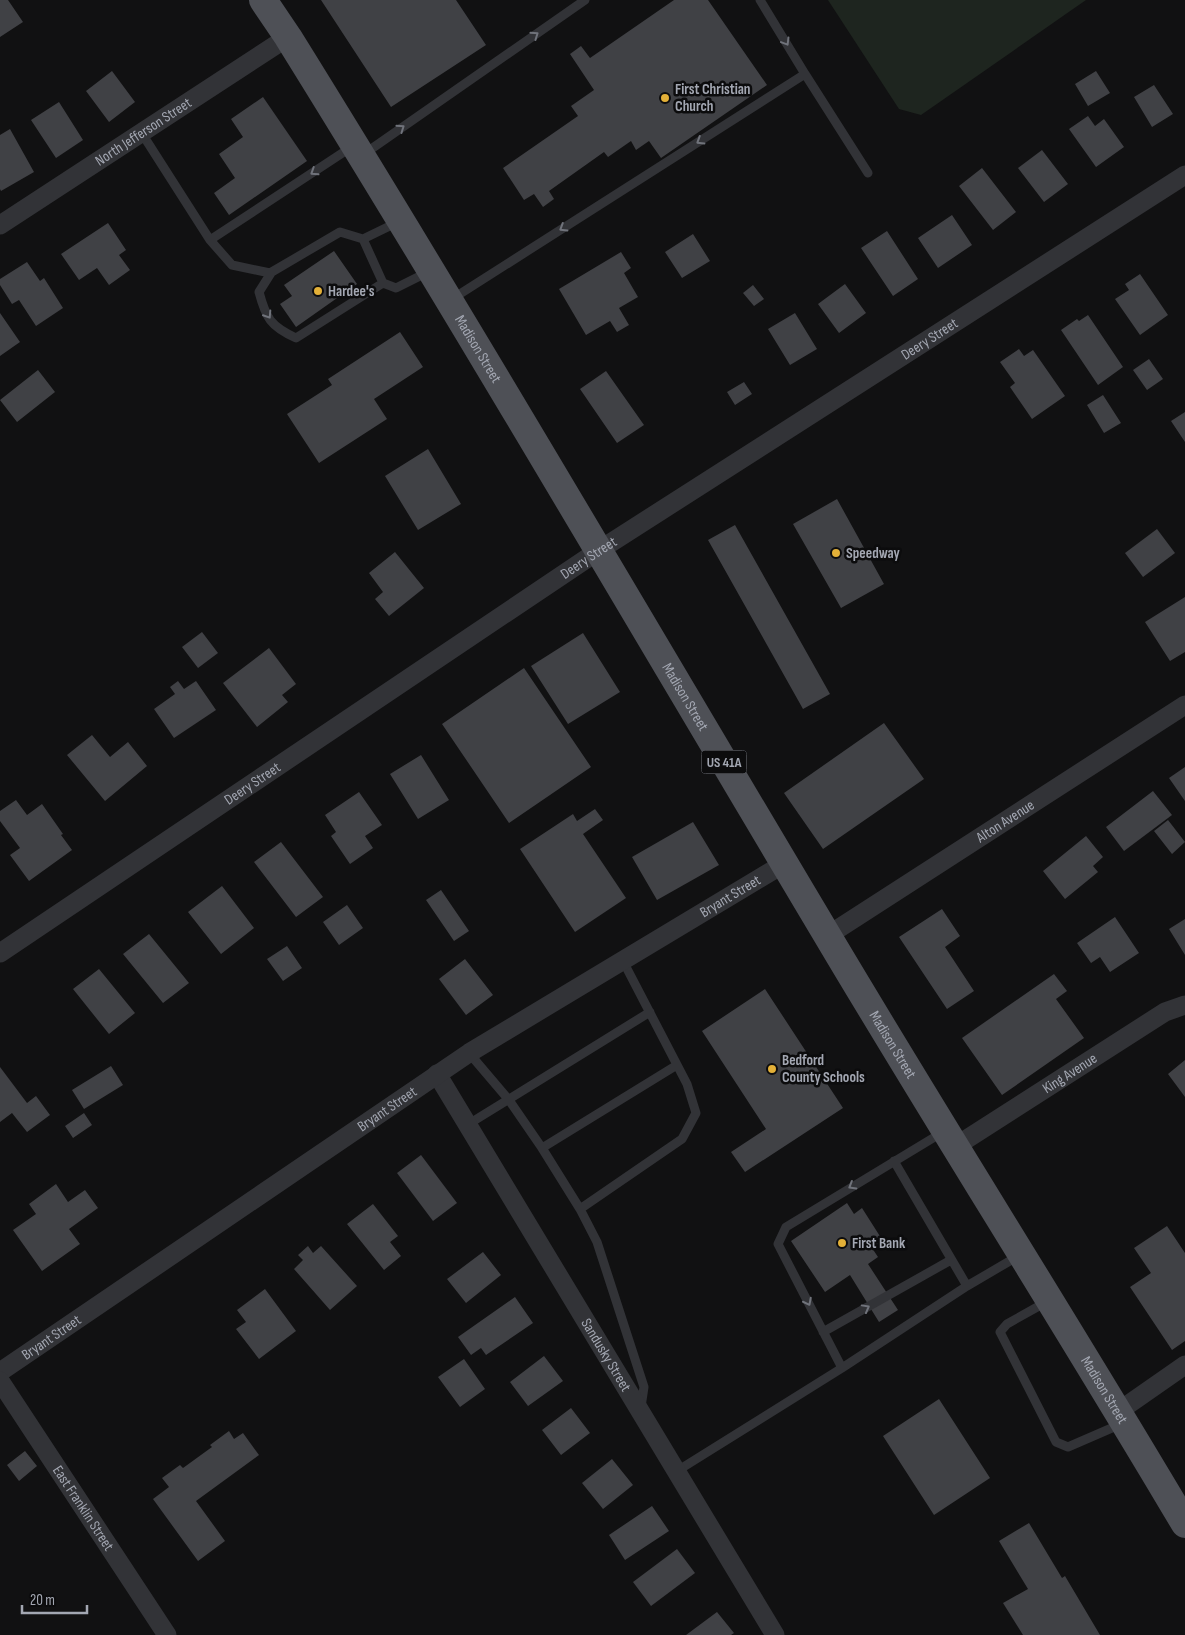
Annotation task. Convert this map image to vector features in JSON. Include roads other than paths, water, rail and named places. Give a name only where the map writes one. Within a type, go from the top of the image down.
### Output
[{"type":"main road","name":"Madison Street","points":[[270,2],[288,37],[450,300],[827,936],[1122,1417],[1185,1524]]},
{"type":"street","name":"North Jefferson Street","points":[[0,225],[288,37]]},
{"type":"street","name":"Deery Street","points":[[0,953],[598,551],[1185,175]]},
{"type":"street","name":"Alton Avenue","points":[[827,936],[1185,705]]},
{"type":"street","name":"Bryant Street","points":[[0,1372],[469,1052],[784,863]]},
{"type":"street","name":"King Avenue","points":[[951,1138],[1165,1012],[1185,1005]]},
{"type":"street","name":"Sandusky Street","points":[[437,1074],[776,1635]]},
{"type":"street","points":[[1122,1417],[1185,1365]]},
{"type":"street","name":"East Franklin Street","points":[[0,1382],[168,1635]]},
{"type":"lane","points":[[210,240],[358,150],[585,0]]},
{"type":"lane","points":[[760,0],[868,173]]},
{"type":"lane","points":[[450,300],[805,74]]},
{"type":"lane","points":[[141,132],[210,240],[232,265],[271,273]]},
{"type":"lane","points":[[383,283],[296,338],[279,330],[265,313],[259,292],[271,273],[340,232],[364,239],[401,220]]},
{"type":"lane","points":[[364,239],[383,283],[396,288],[432,270]]},
{"type":"lane","points":[[580,1209],[682,1139],[696,1113],[687,1084],[623,961]]},
{"type":"lane","points":[[468,1125],[650,1012]]},
{"type":"lane","points":[[469,1052],[509,1100],[542,1148],[580,1209],[597,1242],[644,1387],[640,1410]]},
{"type":"lane","points":[[542,1148],[677,1065]]},
{"type":"lane","points":[[842,1368],[778,1244],[786,1227],[894,1161],[951,1138]]},
{"type":"lane","points":[[894,1161],[967,1286]]},
{"type":"lane","points":[[677,1472],[842,1368],[967,1286],[1022,1254]]},
{"type":"lane","points":[[823,1332],[951,1260]]},
{"type":"lane","points":[[1050,1299],[1007,1324],[1000,1332],[1056,1442],[1068,1447],[1122,1417]]},
{"type":"place","name":"First Christian Church","points":[[665,98]]},
{"type":"place","name":"Hardee's","points":[[318,291]]},
{"type":"place","name":"Speedway","points":[[836,553]]},
{"type":"place","name":"Bedford County Schools","points":[[772,1069]]},
{"type":"place","name":"First Bank","points":[[842,1243]]}]
